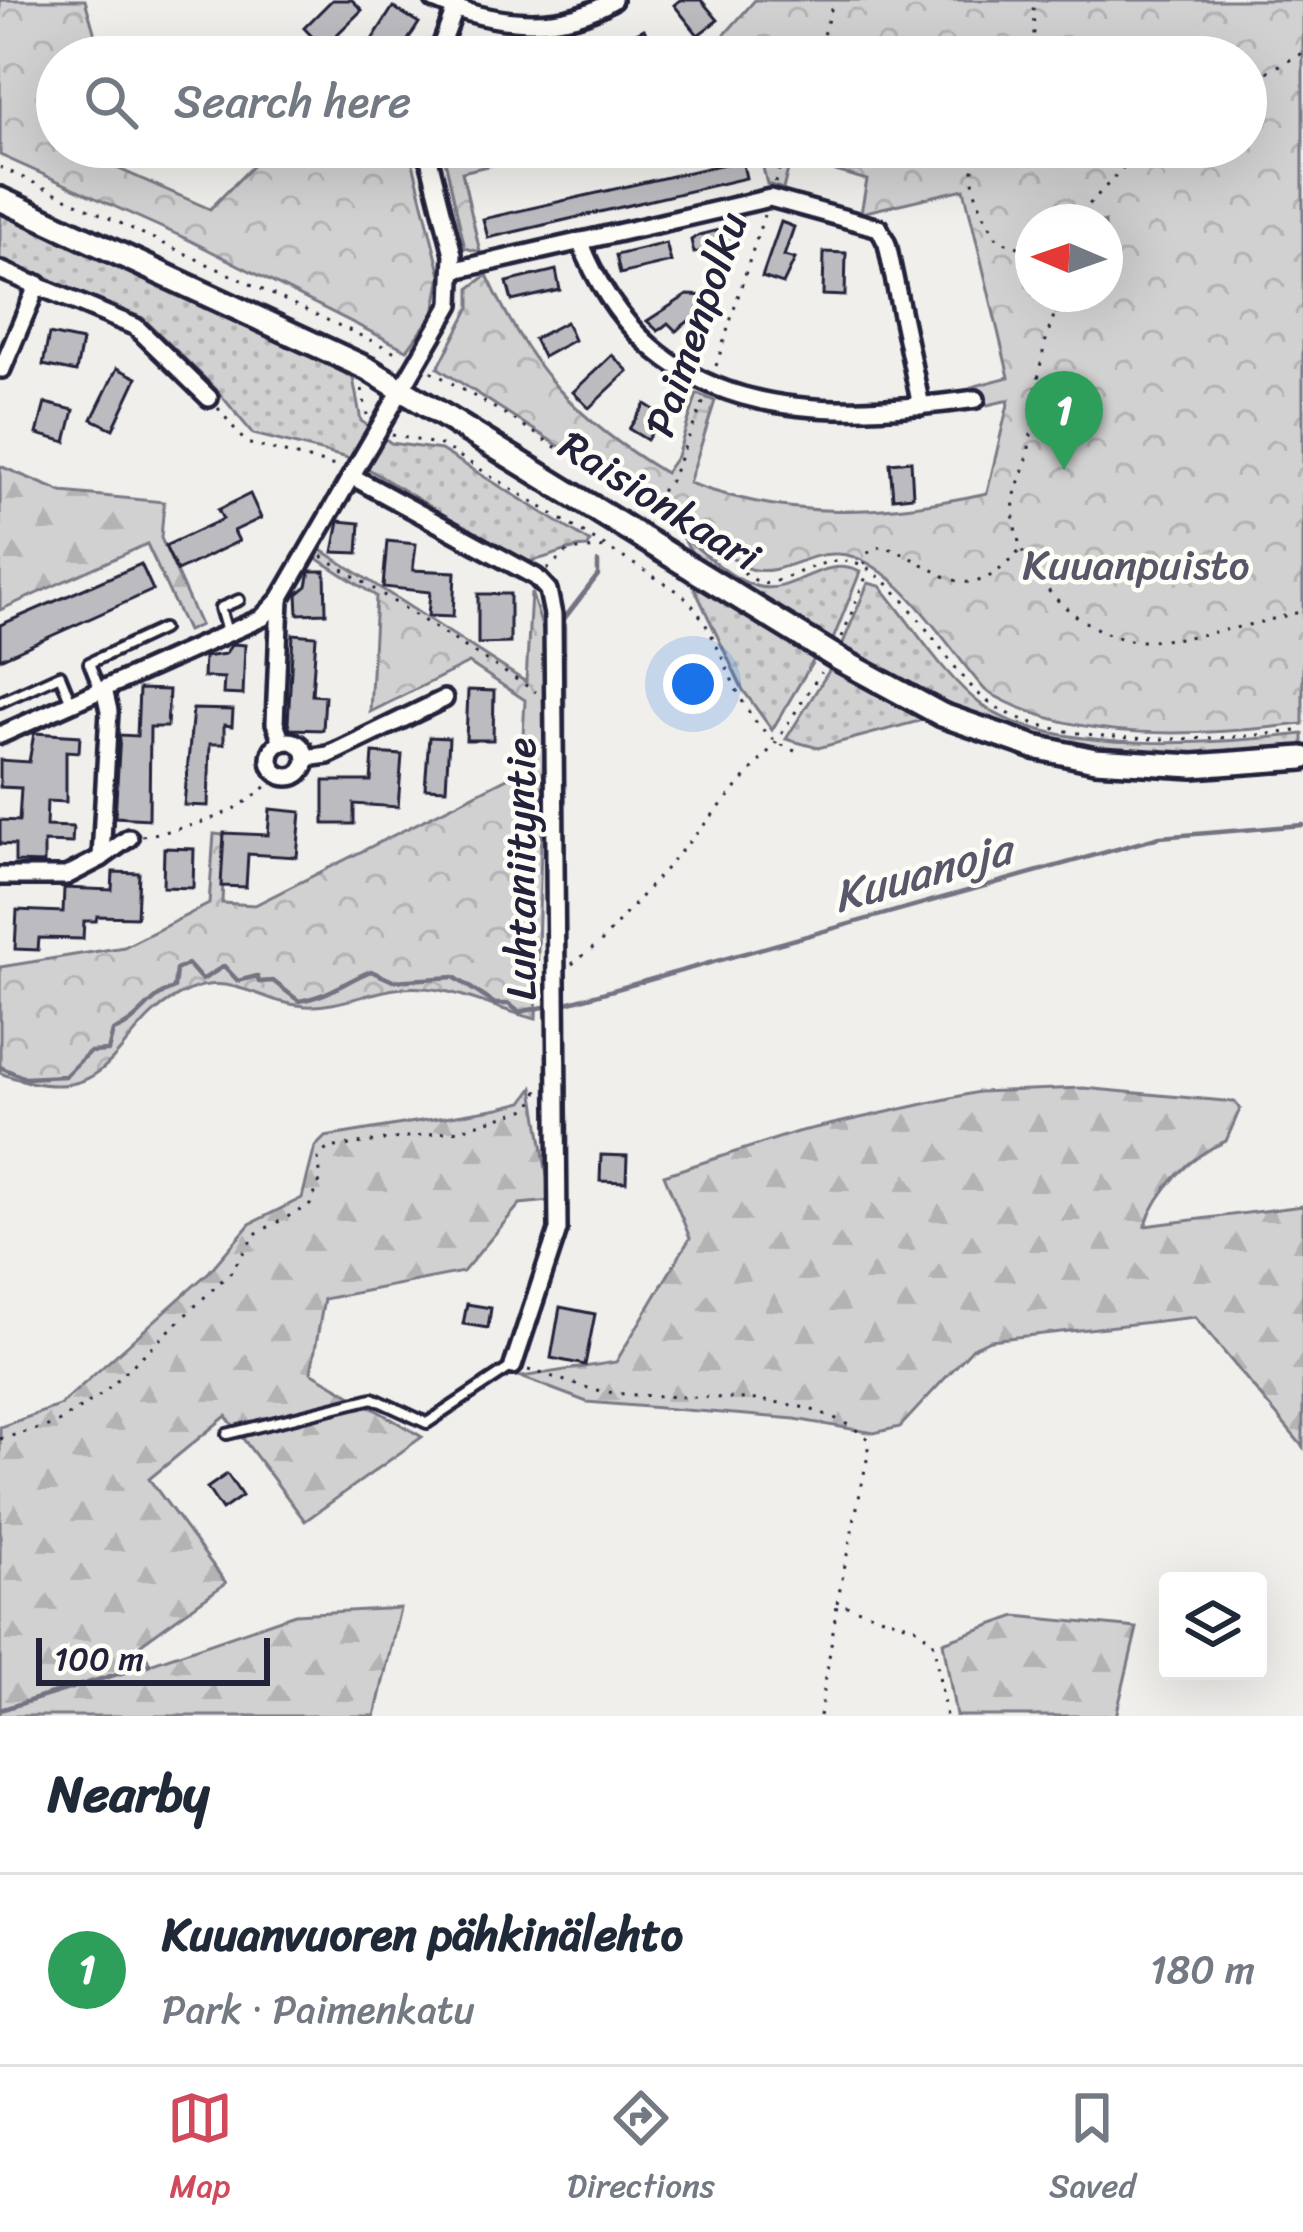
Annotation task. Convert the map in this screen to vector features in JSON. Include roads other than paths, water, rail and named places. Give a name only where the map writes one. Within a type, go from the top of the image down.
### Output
[{"type":"main road","name":"Raisionkaari","points":[[0,200],[368,369],[634,517],[894,692],[987,733],[1096,760],[1147,765],[1303,758]]},
{"type":"street","points":[[434,0],[509,21],[560,22],[614,0]]},
{"type":"street","points":[[444,36],[454,9]]},
{"type":"street","points":[[0,734],[262,618],[280,599],[451,304],[455,270],[431,168]]},
{"type":"street","points":[[455,270],[770,198],[879,228],[921,406]]},
{"type":"street","points":[[580,241],[598,286],[632,332],[709,386],[761,402],[867,412],[976,399]]},
{"type":"street","points":[[0,271],[136,327],[209,398]]},
{"type":"street","points":[[2,369],[38,284]]},
{"type":"street","name":"Luhtaniityntie","points":[[349,473],[536,578],[548,590],[553,614],[558,1230],[513,1366]]},
{"type":"street","points":[[280,599],[275,723],[282,742]]},
{"type":"street","points":[[101,858],[109,711],[102,690]]},
{"type":"street","points":[[306,758],[328,755],[444,699]]},
{"type":"street","points":[[282,742],[298,744],[306,758]]},
{"type":"street","points":[[282,742],[271,754],[279,774],[295,776],[306,758]]},
{"type":"street","points":[[0,876],[66,876],[129,838]]},
{"type":"lane","points":[[228,634],[220,608],[238,600]]},
{"type":"lane","points":[[102,690],[89,663],[162,629]]},
{"type":"lane","points":[[0,702],[60,675],[72,703]]},
{"type":"lane","points":[[227,1434],[374,1398],[428,1423],[513,1366]]},
{"type":"waterway","points":[[564,1004],[564,619],[598,575],[598,562]]},
{"type":"waterway","name":"Kuuanoja","points":[[563,1004],[1160,837],[1303,825]]},
{"type":"waterway","name":"Kuuanoja","points":[[0,1067],[25,1078],[65,1076],[89,1052],[108,1051],[113,1031],[174,988],[176,970],[188,964],[202,980],[224,966],[238,981],[257,976],[259,982],[273,981],[299,1001],[371,971],[393,981],[454,977],[495,1004],[509,1004],[519,1012],[544,1007]]},
{"type":"waterway","points":[[0,1710],[150,1664]]},
{"type":"place","name":"Kuuanvuoren pähkinälehto","points":[[1064,470]]},
{"type":"park label","name":"Kuuanpuisto","points":[[1136,564]]}]
